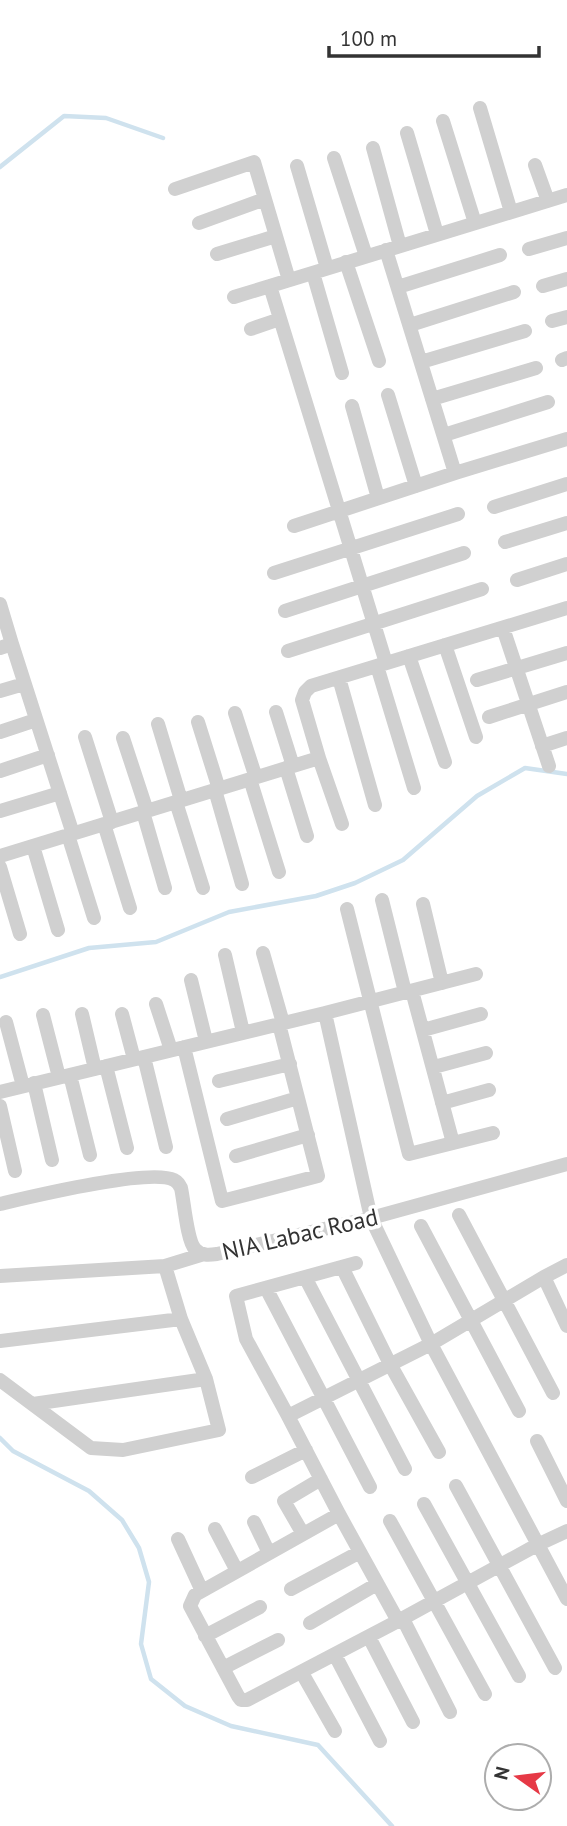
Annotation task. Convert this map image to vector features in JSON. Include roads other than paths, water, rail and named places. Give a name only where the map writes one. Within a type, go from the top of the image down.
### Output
[{"type":"street","points":[[480,108],[511,212]]},
{"type":"street","points":[[443,121],[475,223]]},
{"type":"street","points":[[407,133],[437,234]]},
{"type":"street","points":[[373,148],[398,287],[455,473]]},
{"type":"street","points":[[334,158],[366,256]]},
{"type":"street","points":[[175,188],[254,162],[289,280]]},
{"type":"street","points":[[297,166],[342,373]]},
{"type":"street","points":[[535,166],[548,201]]},
{"type":"street","points":[[234,297],[567,195]]},
{"type":"street","points":[[199,223],[265,199]]},
{"type":"street","points":[[217,254],[276,236]]},
{"type":"street","points":[[529,249],[567,238]]},
{"type":"street","points":[[398,287],[500,255]]},
{"type":"street","points":[[346,262],[379,361]]},
{"type":"street","points":[[543,286],[567,279]]},
{"type":"street","points":[[270,286],[374,622],[382,665],[414,788]]},
{"type":"street","points":[[410,325],[514,292]]},
{"type":"street","points":[[552,321],[567,317]]},
{"type":"street","points":[[251,328],[280,319]]},
{"type":"street","points":[[421,362],[525,331]]},
{"type":"street","points":[[432,399],[536,368]]},
{"type":"street","points":[[388,395],[416,486]]},
{"type":"street","points":[[444,435],[548,402]]},
{"type":"street","points":[[352,406],[378,498]]},
{"type":"street","points":[[294,526],[567,439]]},
{"type":"street","points":[[494,507],[567,484]]},
{"type":"street","points":[[274,573],[458,514]]},
{"type":"street","points":[[505,542],[567,523]]},
{"type":"street","points":[[285,611],[464,553]]},
{"type":"street","points":[[517,580],[567,564]]},
{"type":"street","points":[[288,650],[482,589]]},
{"type":"street","points":[[0,604],[6,646],[24,684],[48,755],[94,918]]},
{"type":"street","points":[[342,824],[302,700],[311,686],[567,608]]},
{"type":"street","points":[[503,628],[549,766]]},
{"type":"street","points":[[445,645],[476,737]]},
{"type":"street","points":[[477,680],[567,653]]},
{"type":"street","points":[[409,656],[444,762]]},
{"type":"street","points":[[339,678],[375,805]]},
{"type":"street","points":[[0,691],[24,684]]},
{"type":"street","points":[[489,717],[567,692]]},
{"type":"street","points":[[276,712],[307,836]]},
{"type":"street","points":[[235,713],[279,872]]},
{"type":"street","points":[[0,732],[36,720]]},
{"type":"street","points":[[198,722],[242,884]]},
{"type":"street","points":[[158,724],[202,888]]},
{"type":"street","points":[[85,737],[131,908]]},
{"type":"street","points":[[122,738],[165,888]]},
{"type":"street","points":[[542,746],[567,738]]},
{"type":"street","points":[[0,771],[48,755]]},
{"type":"street","points":[[0,856],[319,758]]},
{"type":"street","points":[[0,811],[60,793]]},
{"type":"street","points":[[33,846],[58,930]]},
{"type":"street","points":[[0,867],[20,934]]},
{"type":"street","points":[[382,900],[408,991],[434,1067],[453,1143]]},
{"type":"street","points":[[423,904],[442,983]]},
{"type":"street","points":[[347,909],[409,1154],[493,1133]]},
{"type":"street","points":[[156,1004],[177,1049],[222,1201],[318,1176],[263,953]]},
{"type":"street","points":[[225,955],[243,1032]]},
{"type":"street","points":[[0,1091],[476,974]]},
{"type":"street","points":[[191,980],[206,1041]]},
{"type":"street","points":[[325,1013],[371,1218],[431,1344],[567,1599]]},
{"type":"street","points":[[82,1014],[127,1148]]},
{"type":"street","points":[[122,1014],[139,1058],[166,1147]]},
{"type":"street","points":[[423,1030],[481,1014]]},
{"type":"street","points":[[43,1015],[90,1155]]},
{"type":"street","points":[[6,1022],[52,1160]]},
{"type":"street","points":[[434,1067],[486,1053]]},
{"type":"street","points":[[219,1081],[290,1064]]},
{"type":"street","points":[[442,1103],[489,1090]]},
{"type":"street","points":[[227,1119],[298,1098]]},
{"type":"street","points":[[0,1106],[15,1171]]},
{"type":"street","points":[[236,1156],[308,1135]]},
{"type":"street","name":"NIA Labac Road","points":[[0,1205],[55,1191],[140,1178],[172,1179],[181,1188],[195,1250],[204,1254],[217,1254],[371,1218],[567,1164]]},
{"type":"street","points":[[459,1215],[553,1393]]},
{"type":"street","points":[[421,1226],[519,1412]]},
{"type":"street","points":[[0,1276],[165,1266],[204,1254]]},
{"type":"street","points":[[439,1452],[390,1364],[349,1265],[236,1296],[246,1339],[377,1584],[401,1620],[450,1712]]},
{"type":"street","points":[[288,1416],[431,1344],[567,1265]]},
{"type":"street","points":[[0,1380],[91,1448],[123,1450],[219,1430],[206,1379],[181,1319],[165,1266]]},
{"type":"street","points":[[305,1277],[405,1469]]},
{"type":"street","points":[[544,1277],[563,1307],[567,1326]]},
{"type":"street","points":[[266,1288],[370,1488]]},
{"type":"street","points":[[0,1341],[181,1319]]},
{"type":"street","points":[[33,1404],[206,1379]]},
{"type":"street","points":[[537,1441],[567,1502]]},
{"type":"street","points":[[252,1477],[306,1450]]},
{"type":"street","points":[[303,1534],[284,1501],[321,1479]]},
{"type":"street","points":[[456,1486],[555,1668]]},
{"type":"street","points":[[424,1504],[519,1676]]},
{"type":"street","points":[[339,1514],[195,1595],[190,1606],[242,1700],[302,1673],[567,1531]]},
{"type":"street","points":[[390,1521],[485,1694]]},
{"type":"street","points":[[254,1522],[269,1553]]},
{"type":"street","points":[[215,1529],[237,1571]]},
{"type":"street","points":[[178,1539],[202,1591]]},
{"type":"street","points":[[291,1589],[360,1552]]},
{"type":"street","points":[[310,1623],[377,1584]]},
{"type":"street","points":[[205,1636],[260,1607]]},
{"type":"street","points":[[369,1637],[412,1722]]},
{"type":"street","points":[[223,1668],[278,1640]]},
{"type":"street","points":[[335,1655],[380,1741]]},
{"type":"street","points":[[302,1673],[335,1731]]},
{"type":"waterway","points":[[0,167],[64,116],[106,118],[163,138]]},
{"type":"waterway","points":[[0,977],[89,948],[156,942],[229,912],[316,896],[355,883],[403,860],[477,796],[525,768],[567,774]]},
{"type":"waterway","points":[[0,1438],[13,1451],[89,1491],[122,1520],[139,1548],[149,1582],[141,1644],[151,1679],[185,1706],[231,1726],[318,1745],[392,1826]]}]
